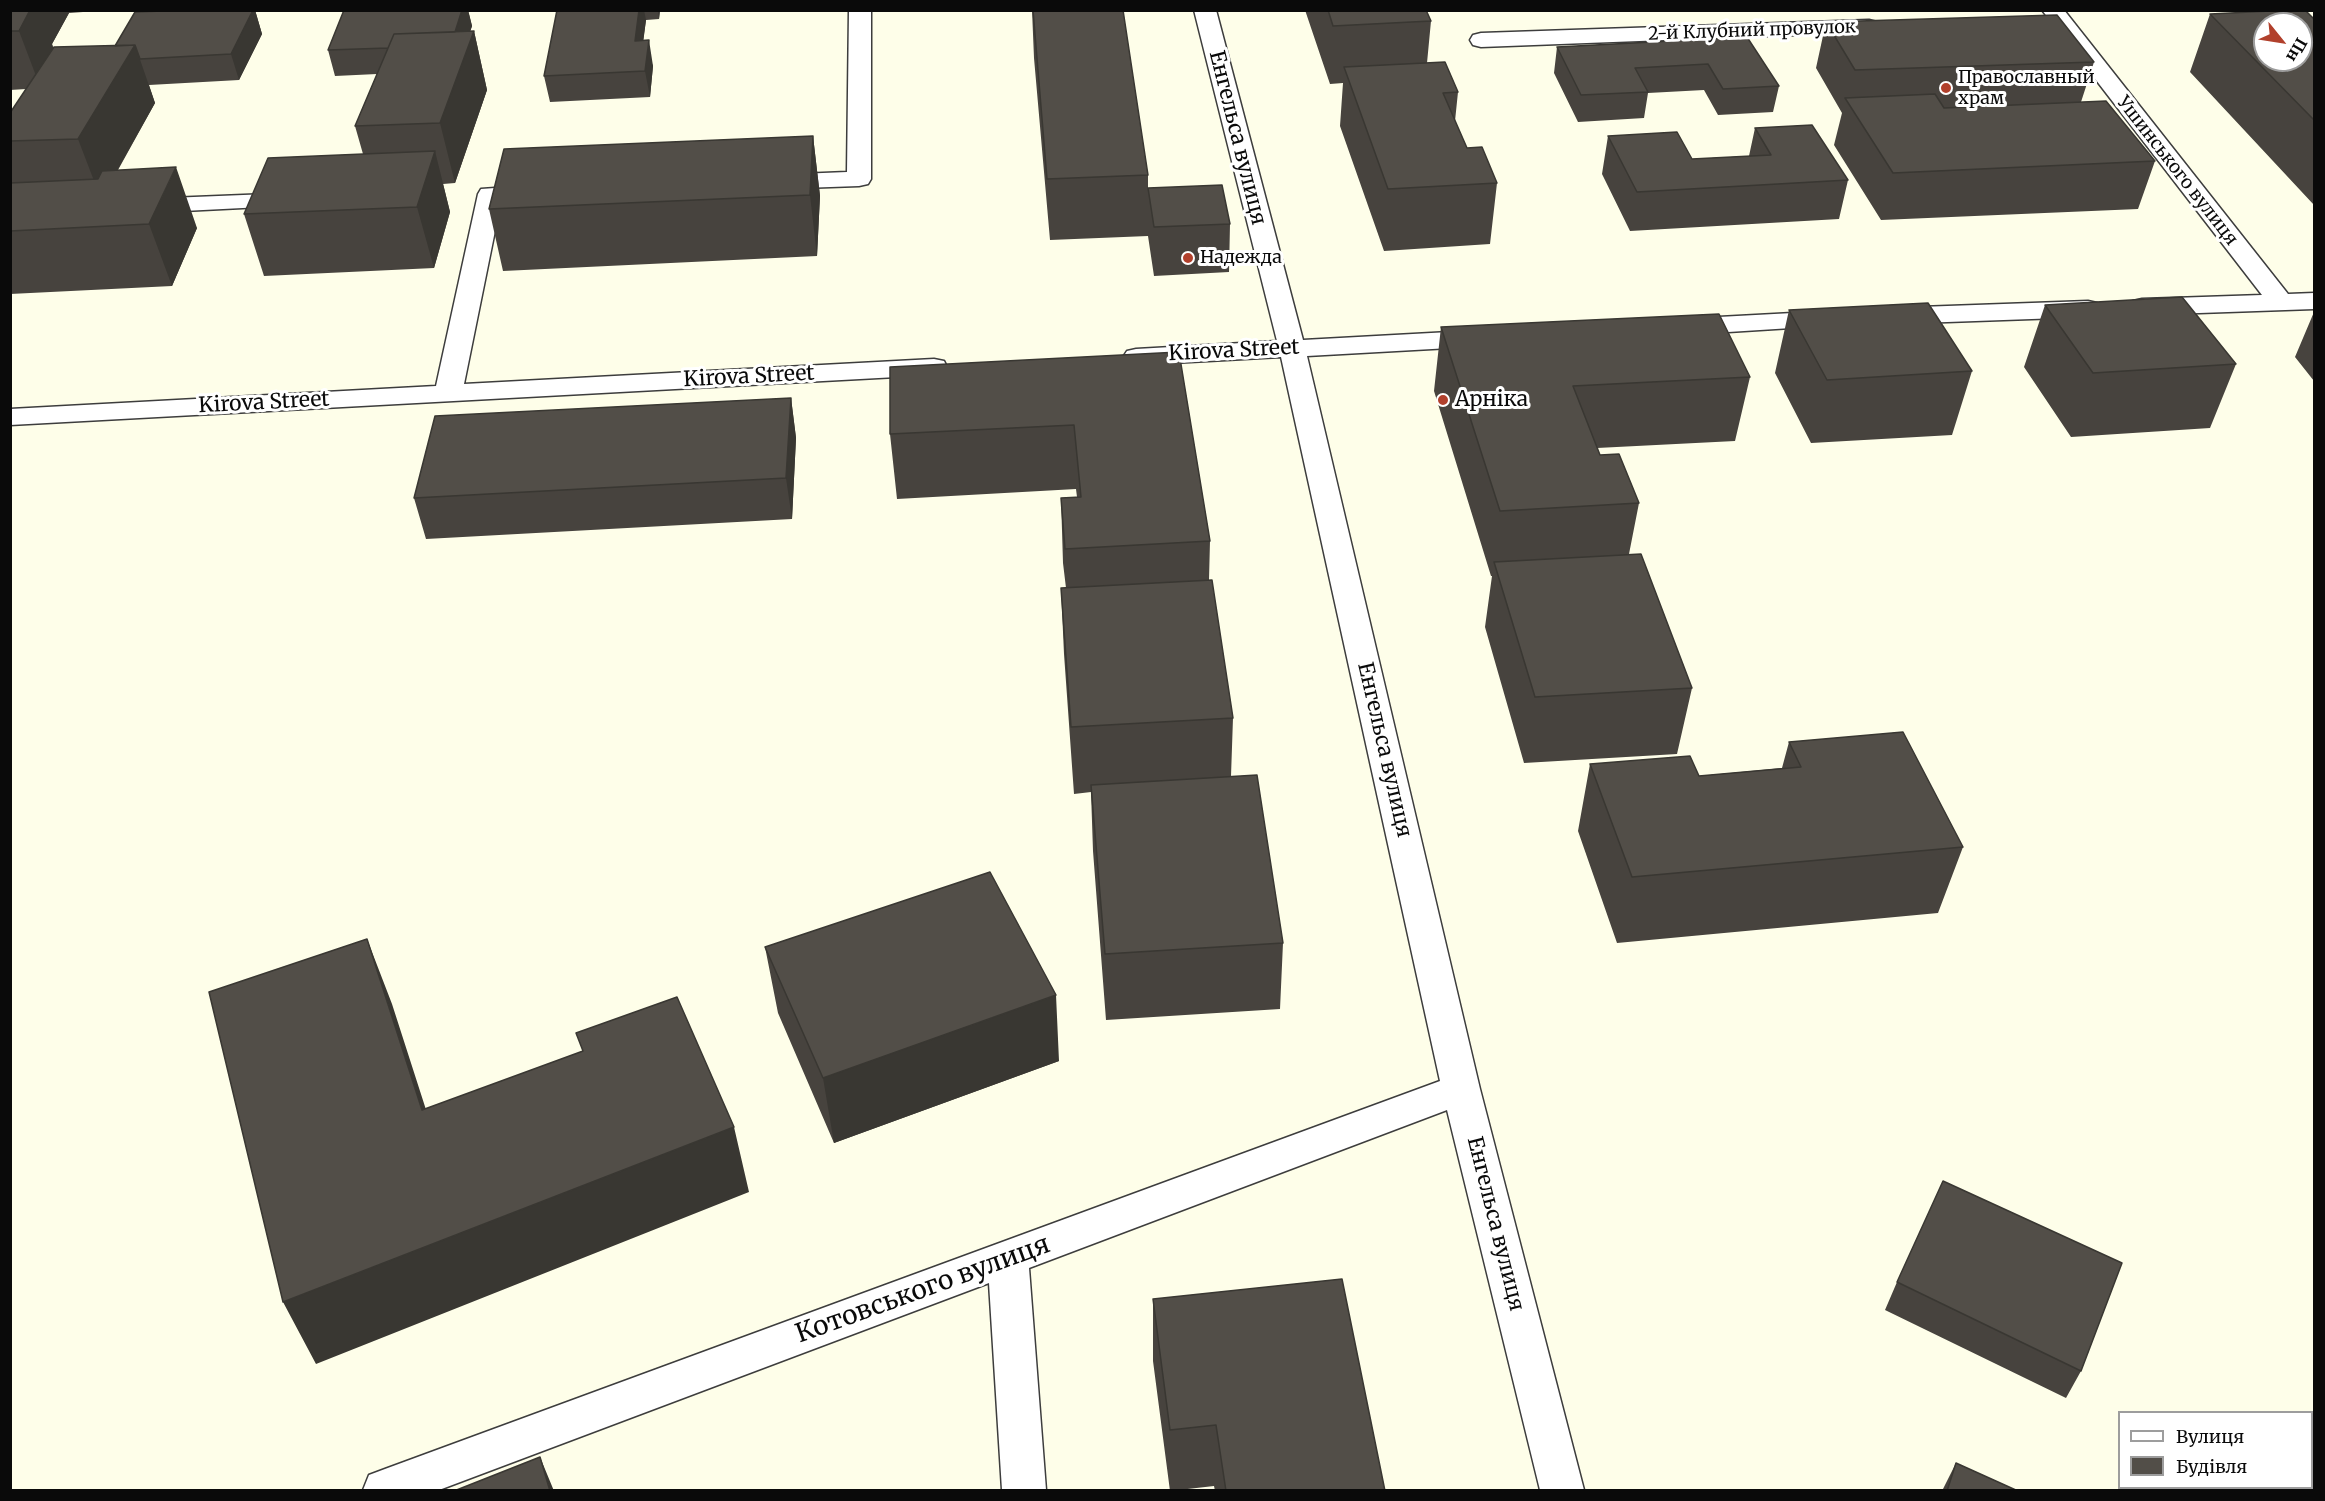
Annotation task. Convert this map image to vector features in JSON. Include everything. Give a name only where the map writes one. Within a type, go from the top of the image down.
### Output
[{"type":"street","points":[[752,183],[859,179],[860,10]]},
{"type":"street","name":"Енгельса вулиця","points":[[1205,10],[1292,348],[1461,1089],[1562,1491]]},
{"type":"street","name":"Ушинського вулиця","points":[[2050,18],[2281,302]]},
{"type":"street","name":"2-й Клубний провулок","points":[[1481,40],[1894,26]]},
{"type":"street","points":[[448,393],[490,194],[561,191]]},
{"type":"street","points":[[117,208],[320,198]]},
{"type":"street","points":[[1659,328],[1855,318],[2314,301]]},
{"type":"street","name":"Kirova Street","points":[[1113,358],[1505,337]]},
{"type":"street","name":"Kirova Street","points":[[10,417],[959,366]]},
{"type":"street","name":"Котовського вулиця","points":[[385,1491],[1461,1089]]},
{"type":"street","points":[[1008,1258],[1024,1491]]},
{"type":"building","points":[[10,10],[30,10],[19,31],[10,31]]},
{"type":"building","points":[[253,10],[231,54],[140,59],[135,45],[115,46],[135,12]]},
{"type":"building","points":[[344,10],[462,10],[455,32],[394,34],[388,48],[328,50]]},
{"type":"building","points":[[557,10],[639,10],[635,41],[649,40],[645,71],[544,76]]},
{"type":"building","points":[[1033,10],[1123,10],[1148,175],[1047,179]]},
{"type":"building","points":[[1328,10],[1426,10],[1431,21],[1333,26]]},
{"type":"building","points":[[2291,10],[2307,12],[2253,12],[2253,58],[2210,14]]},
{"type":"building","points":[[2057,15],[2094,62],[1855,70],[1826,22]]},
{"type":"building","points":[[2313,18],[2314,19],[2314,120],[2267,72],[2313,72]]},
{"type":"building","points":[[474,31],[440,123],[355,126],[394,34]]},
{"type":"building","points":[[1747,37],[1779,86],[1723,89],[1708,64],[1635,68],[1648,92],[1581,95],[1557,47]]},
{"type":"building","points":[[135,45],[78,139],[10,141],[10,113],[54,47]]},
{"type":"building","points":[[1445,62],[1458,92],[1443,93],[1467,148],[1482,147],[1497,183],[1388,189],[1344,67]]},
{"type":"building","points":[[1935,94],[1944,108],[2106,101],[2155,161],[1893,173],[1845,98]]},
{"type":"building","points":[[1812,125],[1848,180],[1637,192],[1608,136],[1677,132],[1692,159],[1771,155],[1755,128]]},
{"type":"building","points":[[813,136],[810,195],[489,209],[504,149]]},
{"type":"building","points":[[435,151],[417,207],[244,214],[268,158]]},
{"type":"building","points":[[176,167],[149,224],[10,231],[10,183],[98,179],[102,171]]},
{"type":"building","points":[[1222,185],[1230,224],[1154,227],[1148,188]]},
{"type":"building","points":[[2182,297],[2236,364],[2093,373],[2045,305]]},
{"type":"building","points":[[1928,303],[1972,371],[1827,380],[1789,310]]},
{"type":"building","points":[[1719,314],[1750,377],[1573,386],[1600,455],[1619,454],[1639,503],[1500,511],[1441,327]]},
{"type":"building","points":[[1179,352],[1210,541],[1065,549],[1061,498],[1081,497],[1074,425],[890,434],[890,367]]},
{"type":"building","points":[[791,398],[786,478],[414,498],[435,416]]},
{"type":"building","points":[[1641,554],[1692,688],[1535,697],[1494,562]]},
{"type":"building","points":[[1212,580],[1233,718],[1071,727],[1061,588]]},
{"type":"building","points":[[1903,732],[1963,847],[1632,877],[1590,764],[1690,756],[1699,776],[1801,767],[1789,742]]},
{"type":"building","points":[[1257,775],[1283,943],[1105,954],[1091,785]]},
{"type":"building","points":[[990,872],[1056,995],[823,1078],[765,947]]},
{"type":"building","points":[[367,939],[422,1110],[583,1051],[576,1033],[677,997],[734,1127],[283,1302],[209,992]]},
{"type":"building","points":[[1943,1181],[2122,1263],[2081,1371],[1897,1282]]},
{"type":"building","points":[[1342,1279],[1385,1491],[1226,1491],[1216,1425],[1170,1430],[1153,1299]]},
{"type":"building","points":[[540,1457],[550,1491],[454,1491]]},
{"type":"building","points":[[1956,1463],[2018,1491],[1947,1491]]},
{"type":"place","name":"Православный храм","points":[[1946,88]]},
{"type":"place","name":"Надежда","points":[[1188,258]]},
{"type":"place","name":"Арніка","points":[[1443,400]]}]
